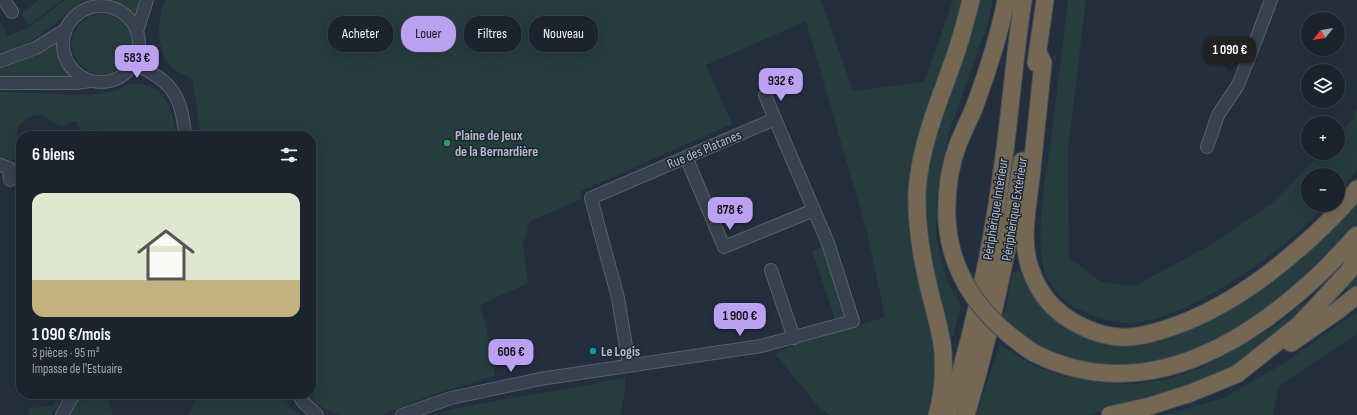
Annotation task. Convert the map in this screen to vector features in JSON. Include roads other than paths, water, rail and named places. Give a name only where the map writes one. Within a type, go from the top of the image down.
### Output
[{"type":"highway","points":[[937,415],[942,381],[943,352],[938,324],[921,254],[917,192],[920,168],[930,125],[958,47],[971,0]]},
{"type":"highway","points":[[1006,0],[995,44],[953,161],[948,191],[947,219],[950,245],[957,267],[976,299],[994,322],[1018,343],[1048,360],[1093,373],[1133,374],[1154,371],[1196,359],[1238,337],[1295,296],[1328,266],[1357,235]]},
{"type":"highway","name":"Périphérique Intérieur","points":[[948,415],[969,339],[993,227],[1004,158],[1023,0]]},
{"type":"highway","name":"Périphérique Extérieur","points":[[966,415],[988,337],[1013,221],[1038,52],[1044,0]]},
{"type":"highway","points":[[1038,52],[1043,63],[1026,226],[1026,256],[1034,279],[1051,305],[1064,316],[1083,328],[1107,335],[1129,337],[1140,336],[1164,330],[1208,312],[1246,290],[1291,256],[1322,227],[1357,189]]},
{"type":"highway","points":[[1237,374],[1299,325],[1349,271],[1357,256]]},
{"type":"highway","points":[[1110,415],[1150,406],[1191,393],[1237,374],[1282,350],[1357,295]]},
{"type":"street","points":[[4,0],[12,12]]},
{"type":"street","points":[[137,31],[147,0]]},
{"type":"street","points":[[1207,147],[1218,115],[1238,84],[1271,0]]},
{"type":"street","points":[[0,83],[103,82],[115,80],[125,74],[134,64],[139,48],[137,31],[130,18],[120,10],[97,3],[83,10],[69,23],[63,43],[63,51],[67,61],[77,74],[90,81]]},
{"type":"street","points":[[0,61],[36,48],[66,30]]},
{"type":"street","points":[[134,64],[163,80],[171,88],[177,99],[181,112],[184,131]]},
{"type":"street","points":[[402,415],[451,398],[540,379],[761,346],[853,321],[828,243],[765,95]]},
{"type":"street","name":"Rue des Platanes","points":[[629,365],[618,298],[591,198],[775,119]]},
{"type":"street","points":[[686,157],[724,247],[814,210]]},
{"type":"street","points":[[0,165],[9,168],[10,180]]},
{"type":"street","points":[[771,270],[794,338]]},
{"type":"street","points":[[62,415],[71,399]]},
{"type":"street","points":[[301,399],[317,415]]},
{"type":"place","name":"Plaine de Jeux de la Bernardière","points":[[447,143]]},
{"type":"place","name":"Le Logis","points":[[593,351]]}]
